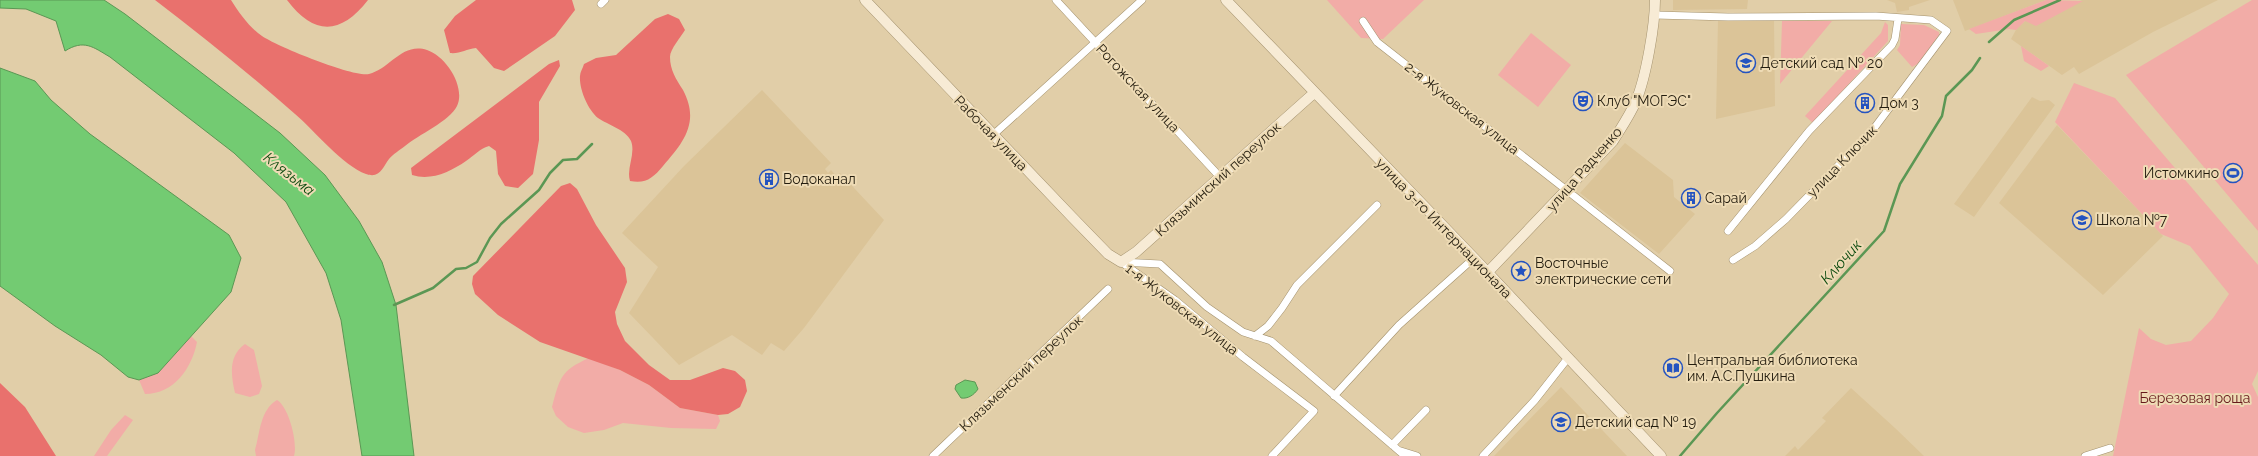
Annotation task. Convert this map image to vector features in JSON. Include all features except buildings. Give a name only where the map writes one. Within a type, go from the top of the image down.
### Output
[{"type":"main road","name":"Рабочая улица","points":[[865,0],[1108,254],[1121,262]]},
{"type":"main road","name":"улица 3-го Интернационала","points":[[1226,0],[1488,272],[1661,456]]},
{"type":"main road","name":"улица Радченко","points":[[1488,272],[1613,141],[1636,100],[1655,15],[1655,0]]},
{"type":"main road","name":"Клязьминский переулок","points":[[1121,262],[1136,252],[1314,93]]},
{"type":"street","name":"Рогожская улица","points":[[1056,0],[1220,177]]},
{"type":"street","points":[[994,135],[1142,0]]},
{"type":"street","name":"улица Ключик","points":[[1655,15],[1728,17],[1876,16],[1898,19],[1931,20],[1947,31],[1872,130],[1786,219],[1755,246],[1733,260]]},
{"type":"street","points":[[1728,231],[1810,131],[1892,45],[1895,39],[1898,19]]},
{"type":"street","name":"2-я Жуковская улица","points":[[1363,21],[1377,42],[1670,272]]},
{"type":"street","points":[[1255,336],[1268,326],[1282,308],[1296,284],[1377,205]]},
{"type":"street","points":[[1334,396],[1399,325],[1474,258]]},
{"type":"street","name":"1-я Жуковская улица","points":[[1121,262],[1160,264],[1207,307],[1243,332],[1271,341],[1405,456]]},
{"type":"street","name":"1-я Жуковская улица","points":[[1121,262],[1175,300],[1243,357],[1314,411],[1272,456]]},
{"type":"street","name":"Клязьменский переулок","points":[[933,456],[1108,290]]},
{"type":"street","points":[[1483,456],[1535,400],[1568,358]]},
{"type":"street","points":[[1392,445],[1426,410]]},
{"type":"street","points":[[2085,456],[2110,448]]},
{"type":"street","points":[[1398,450],[1417,456]]},
{"type":"shaded area","points":[[155,0],[231,0],[249,25],[270,41],[316,60],[361,74],[369,74],[376,71],[396,57],[410,50],[427,50],[434,53],[441,59],[452,73],[459,90],[457,106],[448,117],[392,155],[378,174],[366,174],[357,170],[338,156],[303,121],[261,85]]},
{"type":"shaded area","points":[[287,0],[368,0],[358,12],[348,20],[338,25],[328,27],[317,25],[307,20],[297,12]]},
{"type":"shaded area","points":[[476,0],[572,0],[575,10],[555,36],[504,71],[494,68],[476,48],[457,53],[450,53],[444,30],[455,16]]},
{"type":"shaded area","points":[[1673,0],[1748,0],[1747,9],[1673,10]]},
{"type":"shaded area","points":[[1887,0],[1930,0],[1909,7],[1909,10],[1897,12],[1895,3]]},
{"type":"shaded area","points":[[1953,0],[2046,0],[1965,31]]},
{"type":"shaded area","points":[[2082,0],[2218,0],[2153,32],[2079,74],[2074,67],[2062,75],[2011,39],[2017,28],[2025,21]]},
{"type":"shaded area","points":[[668,14],[679,19],[685,30],[670,54],[670,62],[672,70],[688,101],[690,122],[683,140],[656,174],[645,181],[630,181],[629,171],[632,151],[631,141],[625,133],[602,121],[594,114],[583,93],[580,74],[584,64],[596,58],[616,55],[655,19]]},
{"type":"shaded area","name":"Детский сад № 20","points":[[1718,20],[1774,20],[1775,106],[1716,119]]},
{"type":"shaded area","points":[[559,60],[560,66],[539,102],[539,140],[533,174],[518,188],[505,186],[498,174],[496,151],[489,146],[477,152],[460,165],[447,172],[426,177],[412,175],[411,168],[549,64]]},
{"type":"shaded area","points":[[762,90],[831,163],[825,169],[828,173],[831,170],[836,176],[840,173],[884,220],[804,328],[784,351],[771,343],[762,355],[732,335],[679,365],[629,313],[658,267],[622,233],[684,166]]},
{"type":"shaded area","points":[[2032,97],[2040,101],[2049,100],[2055,105],[1974,217],[1954,204]]},
{"type":"shaded area","name":"Школа №7","points":[[2057,125],[2163,236],[2103,295],[1999,203]]},
{"type":"shaded area","points":[[1625,143],[1673,180],[1674,197],[1695,214],[1659,254],[1580,193]]},
{"type":"shaded area","points":[[570,183],[577,189],[596,225],[625,268],[627,282],[615,312],[617,324],[625,341],[649,365],[670,380],[690,380],[723,368],[735,371],[745,380],[747,391],[740,407],[728,414],[718,415],[680,408],[649,385],[620,370],[540,342],[498,315],[475,294],[472,284],[473,276],[561,186]]},
{"type":"shaded area","points":[[0,383],[25,407],[56,456],[0,456]]},
{"type":"shaded area","name":"Детский сад № 19","points":[[1561,387],[1627,456],[1494,456]]},
{"type":"shaded area","points":[[1851,388],[1924,456],[1785,456],[1795,446],[1798,450],[1826,421],[1822,418]]},
{"type":"green space","points":[[1327,0],[1424,0],[1383,39],[1361,38]]},
{"type":"green space","points":[[2046,0],[2083,1],[2036,26],[2025,21],[2016,30],[2009,29],[1976,34],[1969,29]]},
{"type":"green space","name":"Истомкино","points":[[2252,0],[2258,0],[2258,231],[2126,75]]},
{"type":"green space","points":[[1782,21],[1832,21],[1780,84]]},
{"type":"green space","points":[[1885,22],[1888,25],[1888,41],[1813,123],[1805,116],[1881,33]]},
{"type":"green space","points":[[1901,24],[1924,25],[1939,32],[1939,35],[1919,63],[1912,67],[1897,50],[1900,45]]},
{"type":"green space","points":[[1531,33],[1571,65],[1538,107],[1498,75]]},
{"type":"green space","points":[[2021,46],[2049,66],[2041,71],[2024,61]]},
{"type":"green space","name":"Березовая роща","points":[[2074,83],[2115,98],[2258,265],[2258,371],[2252,384],[2258,397],[2258,456],[2113,456],[2139,328],[2151,339],[2166,345],[2191,341],[2213,318],[2229,294],[2190,246],[2161,234],[2055,122]]},
{"type":"green space","points":[[191,336],[197,342],[195,352],[180,378],[165,390],[145,394],[139,380],[158,373]]},
{"type":"green space","points":[[245,344],[254,350],[262,386],[259,394],[250,397],[235,393],[232,379],[233,360]]},
{"type":"green space","points":[[589,358],[620,370],[649,385],[680,408],[718,415],[720,421],[716,429],[671,428],[623,423],[604,430],[584,433],[568,427],[556,416],[552,407],[557,389],[563,376],[572,367]]},
{"type":"green space","points":[[277,400],[285,410],[292,426],[295,443],[294,456],[256,456],[255,450],[264,416],[271,404]]},
{"type":"green space","points":[[125,415],[133,420],[107,456],[94,456],[111,430]]},
{"type":"water","name":"Клязьма","points":[[0,0],[104,0],[125,14],[280,133],[325,175],[359,221],[382,262],[396,305],[414,456],[362,456],[341,320],[326,273],[286,202],[234,153],[110,57],[93,48],[83,45],[72,47],[65,51],[56,21],[26,9],[0,8]]},
{"type":"water","points":[[0,68],[35,81],[51,100],[90,134],[229,235],[241,258],[231,292],[158,373],[139,380],[128,377],[101,355],[55,326],[0,286]]},
{"type":"water","points":[[965,380],[975,382],[978,389],[971,396],[961,398],[955,389],[956,385]]},
{"type":"waterway","name":"Ключик","points":[[1989,42],[2014,20],[2060,0]]},
{"type":"waterway","name":"Ключик","points":[[1680,456],[1717,413],[1884,231],[1900,184],[1942,116],[1946,96],[1972,70],[1980,58]]},
{"type":"waterway","points":[[394,305],[433,288],[456,269],[466,268],[477,262],[490,238],[501,224],[539,190],[550,173],[563,160],[577,159],[592,144]]},
{"type":"place","name":"Детский сад № 20","points":[[1746,63]]},
{"type":"place","name":"Клуб \"МОГЭС\"","points":[[1583,101]]},
{"type":"place","name":"Дом 3","points":[[1865,103]]},
{"type":"place","name":"Истомкино","points":[[2233,173]]},
{"type":"place","name":"Водоканал","points":[[769,179]]},
{"type":"place","name":"Сарай","points":[[1691,198]]},
{"type":"place","name":"Школа №7","points":[[2082,220]]},
{"type":"place","name":"Восточные электрические сети","points":[[1521,271]]},
{"type":"place","name":"Центральная библиотека им. А.С.Пушкина","points":[[1673,368]]},
{"type":"place","name":"Детский сад № 19","points":[[1561,422]]}]
